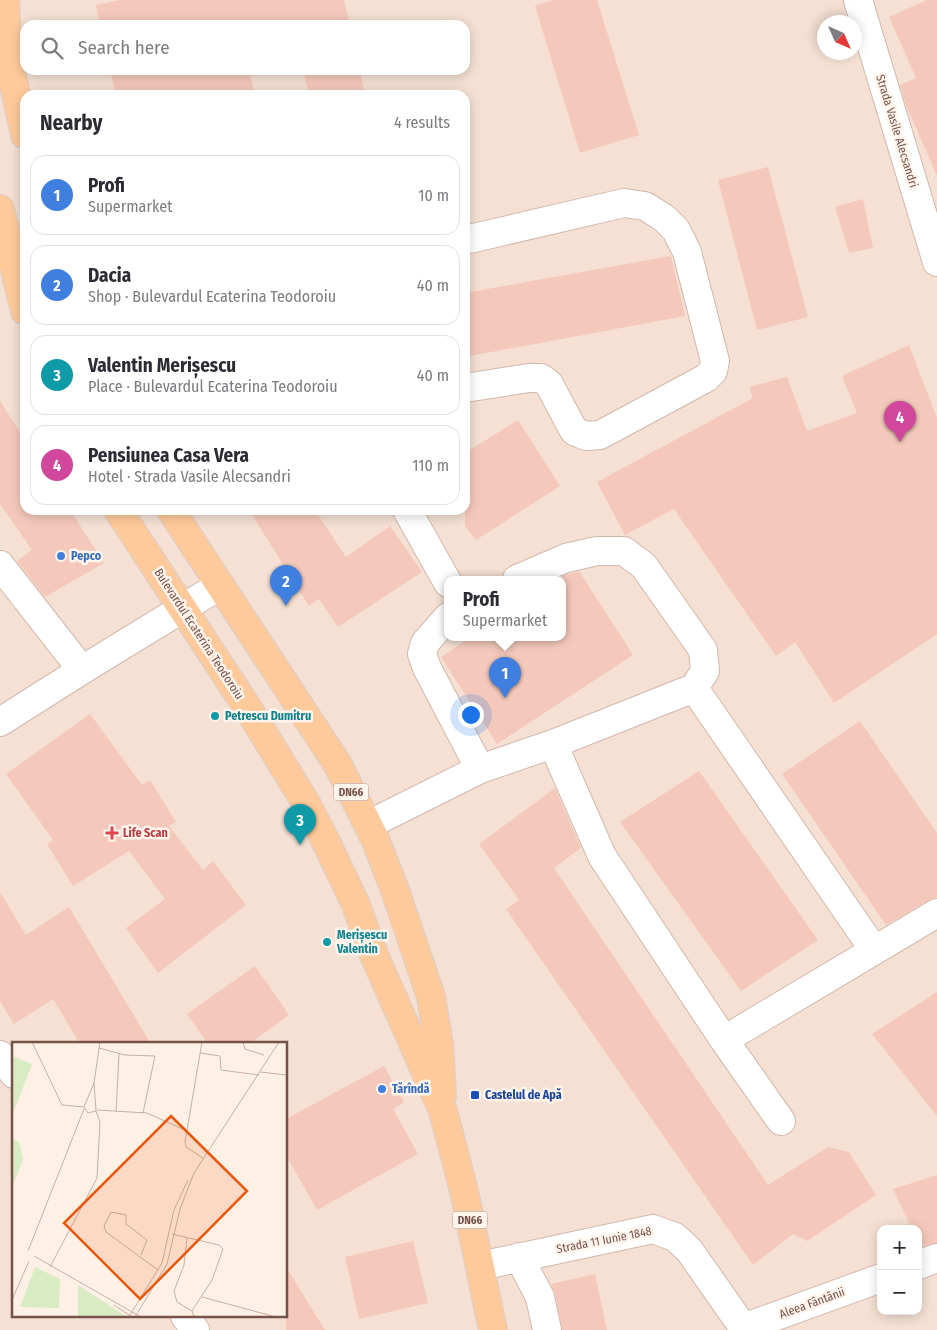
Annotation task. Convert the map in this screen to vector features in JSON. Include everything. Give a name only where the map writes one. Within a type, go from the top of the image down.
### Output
[{"type":"main road","points":[[5,0],[12,77]]},
{"type":"main road","points":[[0,22],[20,113]]},
{"type":"main road","points":[[0,213],[20,291]]},
{"type":"main road","name":"Bulevardul Ecaterina Teodoroiu","points":[[121,515],[254,718],[306,802],[356,905],[374,955],[443,1111],[464,1191],[493,1330]]},
{"type":"main road","name":"Bulevardul Ecaterina Teodoroiu","points":[[174,515],[338,765],[375,839],[395,890],[431,997],[439,1045],[443,1111]]},
{"type":"street","name":"Strada Vasile Alecsandri","points":[[858,0],[937,262]]},
{"type":"street","points":[[470,239],[624,203],[645,206],[664,218],[676,230],[687,252],[716,361],[713,370],[706,378],[600,435],[586,436],[574,430],[549,384],[541,378],[529,378],[470,387]]},
{"type":"street","points":[[410,515],[444,576]]},
{"type":"street","points":[[368,825],[480,769],[553,744],[694,688],[705,671],[703,650],[644,566],[624,551],[597,551],[566,558],[524,576]]},
{"type":"street","points":[[0,565],[82,670]]},
{"type":"street","points":[[0,722],[219,586]]},
{"type":"street","points":[[444,622],[426,643],[422,654],[427,668],[480,769]]},
{"type":"street","points":[[694,688],[874,950]]},
{"type":"street","points":[[553,744],[602,856],[724,1040],[781,1121]]},
{"type":"street","points":[[724,1040],[937,913]]},
{"type":"street","points":[[0,1055],[12,1071]]},
{"type":"street","name":"Strada 11 Iunie 1848","points":[[480,1266],[653,1229],[675,1237],[689,1250],[744,1329]]},
{"type":"street","points":[[519,1257],[540,1297],[547,1330]]},
{"type":"street","points":[[922,1263],[937,1258]]},
{"type":"street","name":"Aleea Fântânii","points":[[744,1329],[877,1279]]},
{"type":"street","points":[[186,1318],[195,1330]]},
{"type":"shaded area","points":[[0,0],[937,0],[937,1330],[0,1330]]},
{"type":"building","points":[[120,0],[344,0],[349,20],[99,20],[96,5]]},
{"type":"building","points":[[553,0],[597,0],[639,135],[580,153],[535,6]]},
{"type":"building","points":[[927,0],[937,0],[937,176],[906,105],[900,85],[916,78],[889,17]]},
{"type":"building","points":[[111,75],[250,75],[254,90],[115,90]]},
{"type":"building","points":[[304,75],[361,75],[364,90],[308,90]]},
{"type":"building","points":[[768,167],[808,317],[757,330],[718,180]]},
{"type":"building","points":[[863,199],[873,248],[849,253],[835,207]]},
{"type":"building","points":[[671,256],[685,316],[470,356],[470,292]]},
{"type":"building","points":[[909,345],[937,418],[937,634],[834,703],[795,642],[776,656],[674,509],[625,535],[597,482],[753,398],[749,387],[787,377],[807,431],[857,413],[842,376]]},
{"type":"building","points":[[0,401],[20,432],[20,515],[73,515],[104,563],[45,597],[17,561],[32,550],[0,504]]},
{"type":"building","points":[[518,420],[560,486],[476,540],[465,526],[465,515],[470,515],[470,450]]},
{"type":"building","points":[[252,515],[318,515],[346,557],[390,526],[422,572],[338,627],[319,599],[309,606]]},
{"type":"building","points":[[579,571],[633,655],[497,744],[441,657],[465,641],[566,641],[566,576],[562,576]]},
{"type":"building","points":[[90,714],[142,785],[150,780],[176,822],[169,826],[203,870],[213,861],[246,905],[158,973],[126,928],[165,899],[129,851],[73,886],[47,844],[53,840],[6,774]]},
{"type":"building","points":[[860,721],[937,833],[937,897],[886,925],[782,774]]},
{"type":"building","points":[[699,771],[818,940],[741,991],[620,822]]},
{"type":"building","points":[[555,788],[581,848],[554,868],[768,1185],[828,1147],[849,1152],[876,1195],[807,1241],[793,1234],[753,1265],[506,909],[519,900],[479,844]]},
{"type":"building","points":[[0,892],[26,935],[69,907],[150,1042],[79,1042],[53,999],[14,1024],[0,1001]]},
{"type":"building","points":[[255,966],[289,1015],[252,1042],[207,1042],[187,1014]]},
{"type":"building","points":[[937,992],[937,1116],[872,1034]]},
{"type":"building","points":[[384,1066],[404,1102],[393,1109],[418,1154],[317,1210],[288,1159],[288,1118]]},
{"type":"building","points":[[937,1175],[937,1243],[922,1247],[922,1225],[910,1225],[893,1189]]},
{"type":"building","points":[[413,1241],[428,1303],[359,1319],[345,1257]]},
{"type":"building","points":[[288,1270],[325,1330],[286,1330],[286,1318],[288,1318]]},
{"type":"building","points":[[595,1274],[607,1330],[562,1330],[555,1294],[551,1284]]},
{"type":"place","name":"Pensiunea Casa Vera","points":[[900,442]]},
{"type":"place","name":"Pepco","points":[[61,556]]},
{"type":"place","name":"Dacia","points":[[286,606]]},
{"type":"place","name":"Profi","points":[[505,698]]},
{"type":"place","name":"Petrescu Dumitru","points":[[215,716]]},
{"type":"place","name":"Life Scan","points":[[112,833]]},
{"type":"place","name":"Valentin Merișescu","points":[[300,845]]},
{"type":"place","name":"Merișescu Valentin","points":[[327,942]]},
{"type":"place","name":"Tărîndă","points":[[382,1089]]},
{"type":"place","name":"Castelul de Apă","points":[[475,1095]]}]
